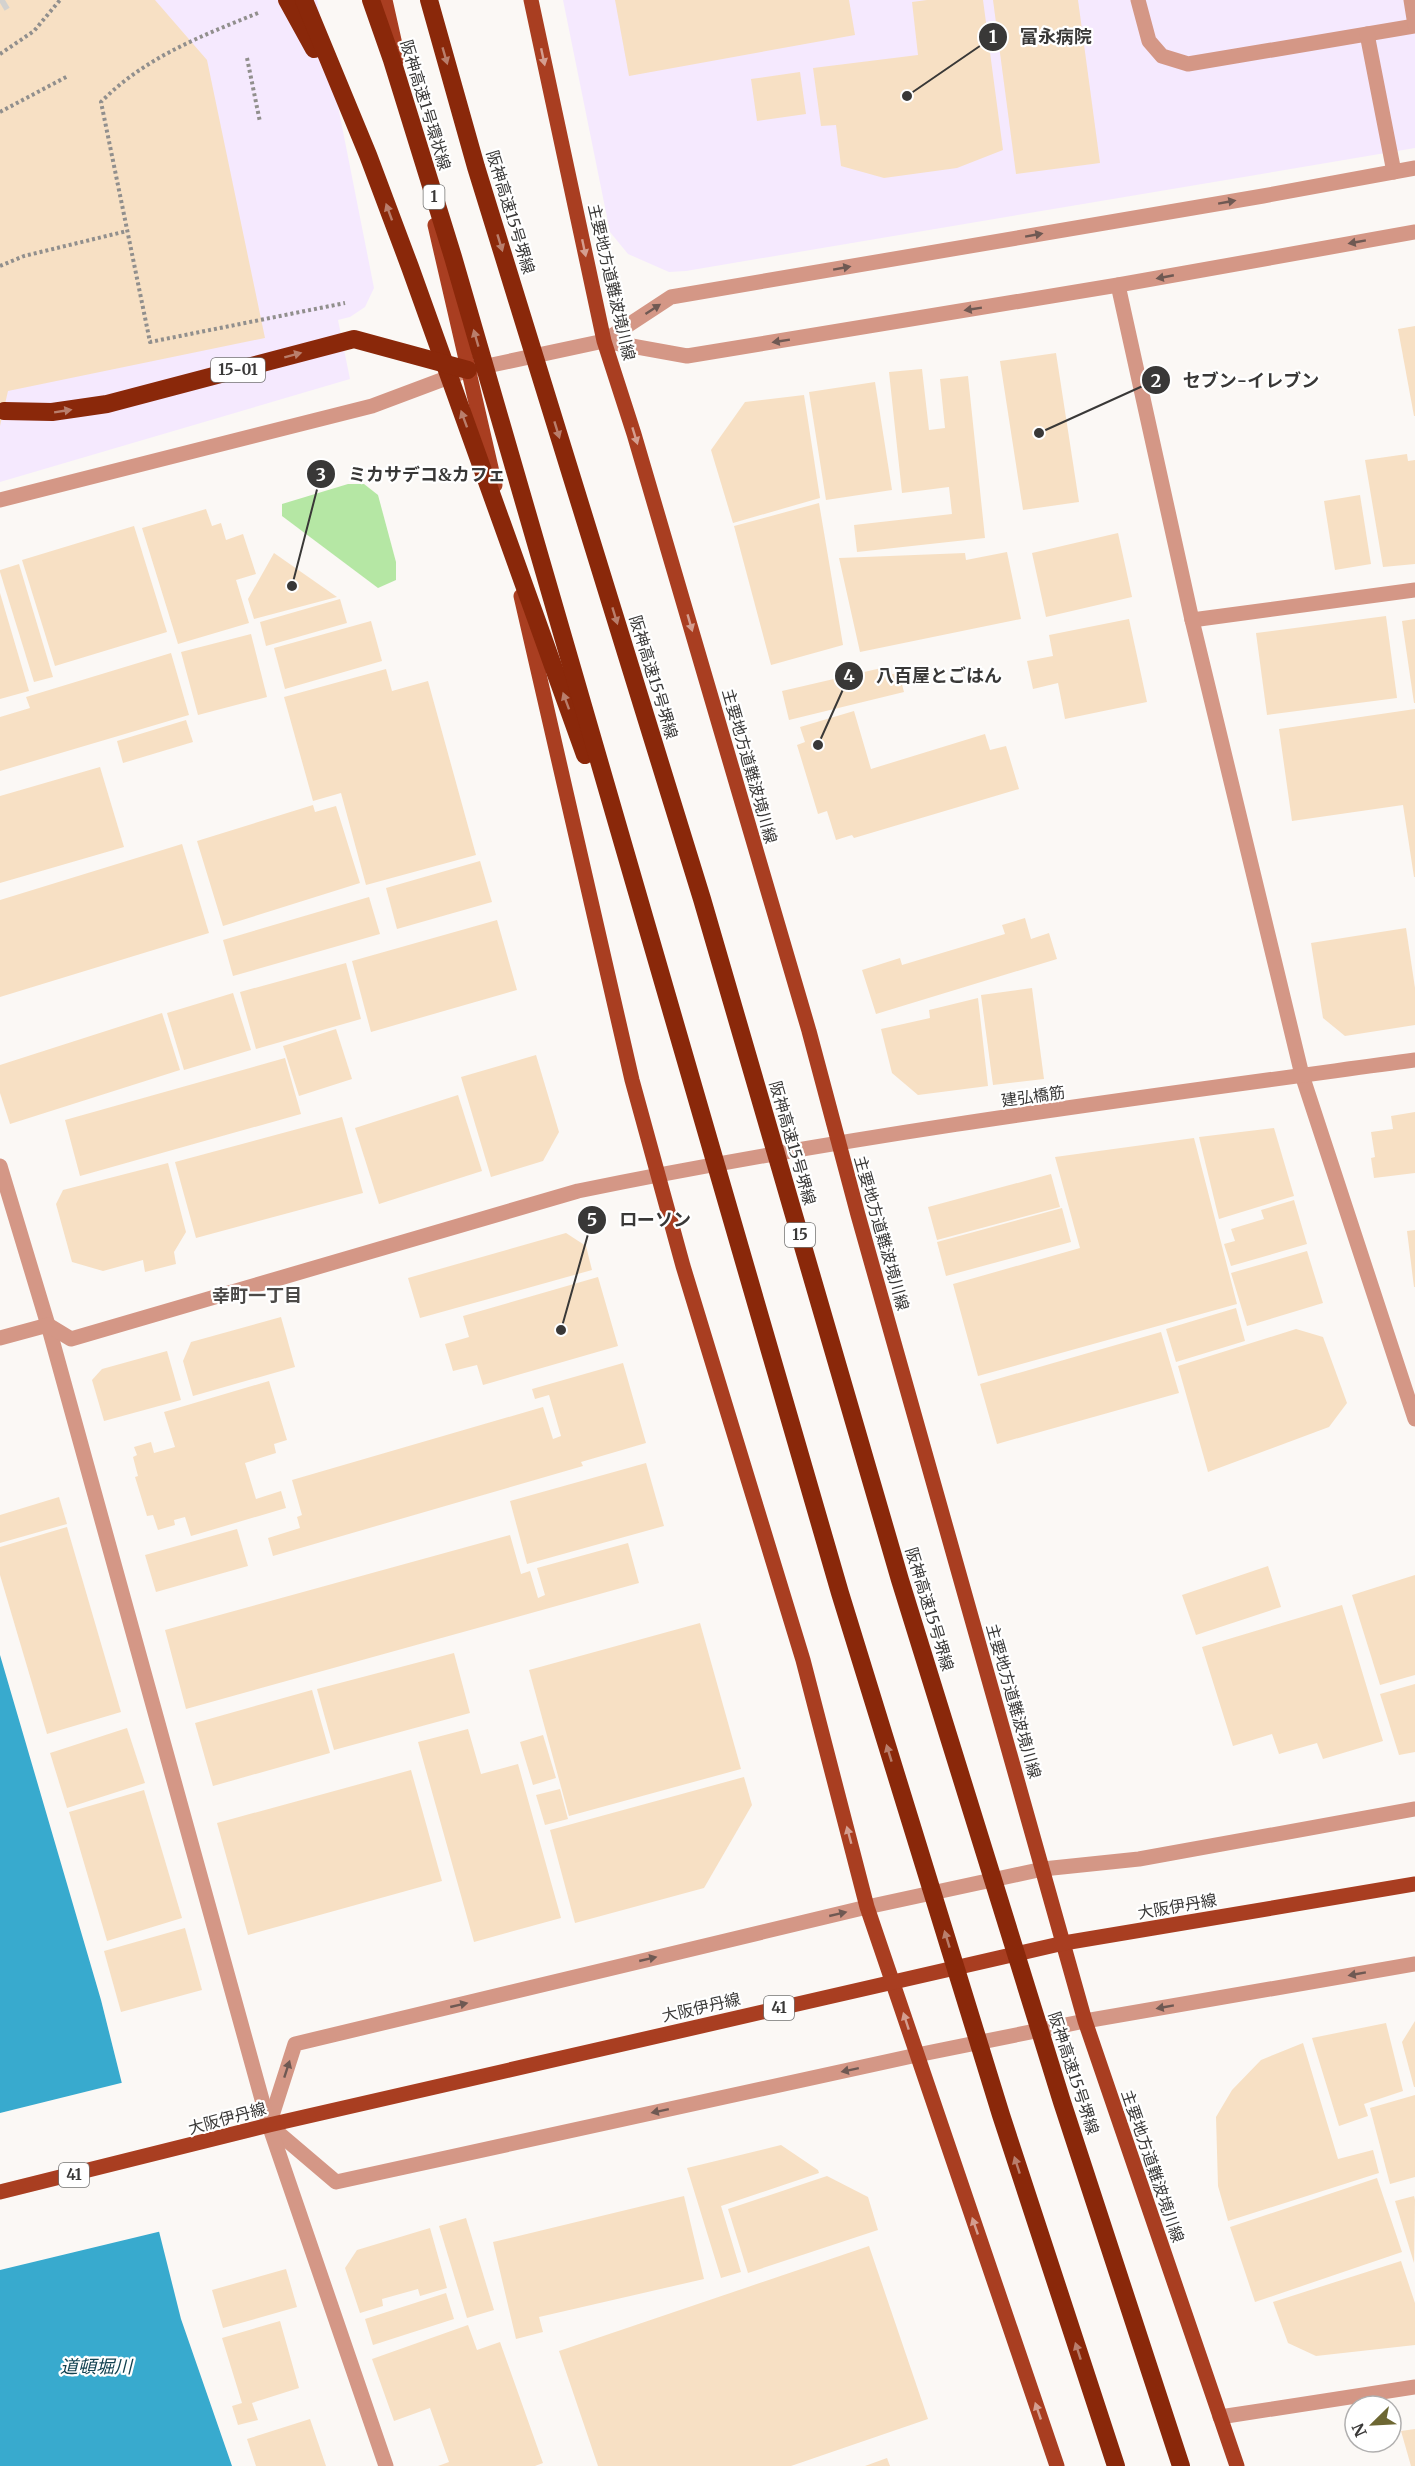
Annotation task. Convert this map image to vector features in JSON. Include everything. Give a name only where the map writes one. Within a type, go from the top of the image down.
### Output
[{"type":"highway","points":[[287,0],[368,155]]},
{"type":"highway","points":[[304,0],[368,155],[410,267],[642,914],[840,1593],[1001,2115],[1116,2466]]},
{"type":"highway","name":"阪神高速1号環状線","points":[[371,0],[399,82],[493,394],[642,914]]},
{"type":"highway","name":"阪神高速15号堺線","points":[[429,0],[480,179],[702,899],[903,1591],[1062,2102],[1181,2466]]},
{"type":"highway","name":"15-01","points":[[4,411],[52,412],[107,404],[354,339],[468,370]]},
{"type":"main road","points":[[385,0],[632,1080],[657,1175],[682,1266],[803,1660],[867,1907],[1057,2466]]},
{"type":"main road","name":"主要地方道難波境川線","points":[[531,0],[604,341],[638,445],[809,1031],[838,1143],[1085,2021],[1236,2466]]},
{"type":"main road","name":"大阪伊丹線","points":[[0,2192],[148,2157],[269,2125],[1064,1943],[1415,1884]]},
{"type":"street","points":[[1138,0],[1149,41],[1162,56],[1188,64],[1415,26],[1411,0]]},
{"type":"street","points":[[1367,34],[1394,172]]},
{"type":"street","points":[[0,500],[372,406],[468,370],[604,341],[671,297],[1415,168]]},
{"type":"street","points":[[604,341],[687,356],[1118,285],[1415,232]]},
{"type":"street","points":[[1118,285],[1192,620],[1302,1075],[1415,1419]]},
{"type":"street","points":[[1192,620],[1415,590]]},
{"type":"street","name":"建弘橋筋","points":[[48,1325],[71,1340],[578,1191],[657,1175],[838,1143],[1415,1060]]},
{"type":"street","points":[[0,1166],[48,1325],[269,2125],[386,2466]]},
{"type":"street","points":[[0,1338],[48,1325]]},
{"type":"street","points":[[269,2125],[295,2044],[867,1907],[1043,1869],[1139,1859],[1415,1809]]},
{"type":"street","points":[[269,2125],[336,2181],[917,2055],[1085,2021],[1415,1964]]},
{"type":"street","points":[[1220,2417],[1415,2387]]},
{"type":"path","points":[[0,54],[34,30],[60,0]]},
{"type":"path","points":[[263,12],[190,40],[122,80],[101,102],[150,342],[345,303]]},
{"type":"path","points":[[247,58],[260,122]]},
{"type":"path","points":[[0,112],[68,76]]},
{"type":"path","points":[[0,266],[24,256],[127,231]]},
{"type":"shaded area","points":[[0,0],[317,0],[374,288],[365,307],[350,317],[338,320],[350,379],[0,482]]},
{"type":"shaded area","points":[[563,0],[1415,0],[1415,148],[686,271],[669,272],[628,254],[610,232]]},
{"type":"green space","points":[[348,484],[364,484],[378,495],[396,562],[396,580],[378,588],[282,516],[282,504]]},
{"type":"water","name":"道頓堀川","points":[[0,1655],[101,2000],[181,2319],[232,2466],[0,2466]]},
{"type":"pier","points":[[125,2082],[162,2231],[0,2270],[0,2113]]},
{"type":"building","points":[[0,0],[155,0],[207,60],[265,338],[8,391],[0,426]]},
{"type":"building","points":[[615,0],[849,0],[855,35],[629,76]]},
{"type":"building","points":[[983,0],[1003,150],[957,168],[884,178],[841,166],[836,125],[821,126],[813,68],[918,55],[912,2]]},
{"type":"building","points":[[993,0],[1078,0],[1100,163],[1016,174]]},
{"type":"building","points":[[800,72],[806,114],[757,121],[751,79]]},
{"type":"building","points":[[1415,326],[1415,416],[1414,416],[1398,329]]},
{"type":"building","points":[[1056,353],[1079,502],[1023,510],[1000,361]]},
{"type":"building","points":[[922,369],[929,430],[945,428],[940,379],[968,376],[985,538],[857,552],[854,525],[952,514],[949,487],[902,493],[889,372]]},
{"type":"building","points":[[875,382],[892,490],[826,500],[809,392]]},
{"type":"building","points":[[804,395],[820,498],[733,523],[711,450],[745,402]]},
{"type":"building","points":[[1407,454],[1408,461],[1415,460],[1415,564],[1383,567],[1365,460]]},
{"type":"building","points":[[1360,495],[1371,564],[1335,570],[1324,501]]},
{"type":"building","points":[[819,503],[843,645],[771,665],[734,526]]},
{"type":"building","points":[[206,509],[212,526],[221,523],[226,540],[243,534],[256,574],[236,580],[249,623],[178,644],[142,528]]},
{"type":"building","points":[[134,526],[167,632],[55,666],[22,560]]},
{"type":"building","points":[[1118,533],[1132,597],[1046,617],[1032,553]]},
{"type":"building","points":[[1007,552],[1021,619],[860,652],[839,558],[965,553],[966,560]]},
{"type":"building","points":[[274,553],[337,597],[254,619],[248,599]]},
{"type":"building","points":[[19,564],[53,677],[34,682],[0,572],[0,570]]},
{"type":"building","points":[[0,593],[29,691],[0,699]]},
{"type":"building","points":[[340,599],[347,623],[266,646],[260,622]]},
{"type":"building","points":[[1386,616],[1397,698],[1267,715],[1256,633]]},
{"type":"building","points":[[1129,619],[1147,702],[1065,719],[1058,683],[1033,689],[1027,661],[1053,656],[1049,635]]},
{"type":"building","points":[[1415,619],[1415,703],[1414,703],[1402,621]]},
{"type":"building","points":[[371,621],[382,661],[285,689],[274,648]]},
{"type":"building","points":[[251,634],[267,697],[198,715],[181,652]]},
{"type":"building","points":[[171,653],[189,715],[0,771],[0,717],[30,708],[26,697]]},
{"type":"building","points":[[890,666],[892,674],[899,673],[904,692],[789,720],[782,691]]},
{"type":"building","points":[[386,669],[392,691],[428,681],[476,855],[366,885],[341,793],[313,801],[284,697]]},
{"type":"building","points":[[1415,709],[1414,877],[1403,805],[1292,821],[1279,729]]},
{"type":"building","points":[[854,711],[871,769],[985,734],[990,750],[1006,746],[1019,789],[854,838],[852,835],[836,840],[827,811],[818,814],[797,745],[805,742],[800,727]]},
{"type":"building","points":[[186,720],[193,742],[123,763],[117,741]]},
{"type":"building","points":[[100,767],[124,847],[0,883],[0,796]]},
{"type":"building","points":[[313,805],[315,812],[336,806],[360,883],[223,926],[197,841]]},
{"type":"building","points":[[182,844],[209,933],[0,997],[0,900]]},
{"type":"building","points":[[480,861],[492,902],[397,929],[386,888]]},
{"type":"building","points":[[369,897],[380,934],[233,976],[223,940]]},
{"type":"building","points":[[1025,918],[1031,939],[1049,933],[1057,959],[876,1014],[862,970],[900,958],[902,965],[1005,934],[1002,925]]},
{"type":"building","points":[[497,920],[517,990],[371,1032],[352,961]]},
{"type":"building","points":[[1406,928],[1415,988],[1415,1025],[1345,1036],[1323,1018],[1311,943]]},
{"type":"building","points":[[346,963],[361,1019],[256,1049],[240,992]]},
{"type":"building","points":[[1032,988],[1044,1079],[993,1085],[981,995]]},
{"type":"building","points":[[233,993],[251,1050],[184,1070],[167,1013]]},
{"type":"building","points":[[978,998],[988,1086],[918,1095],[892,1073],[881,1029],[930,1018],[929,1010]]},
{"type":"building","points":[[162,1013],[180,1070],[10,1124],[0,1093],[0,1065]]},
{"type":"building","points":[[336,1029],[352,1079],[299,1096],[283,1046]]},
{"type":"building","points":[[536,1055],[559,1132],[543,1161],[491,1177],[461,1077]]},
{"type":"building","points":[[285,1058],[301,1114],[80,1176],[65,1120]]},
{"type":"building","points":[[458,1095],[482,1171],[379,1204],[355,1128]]},
{"type":"building","points":[[1415,1112],[1415,1173],[1374,1178],[1371,1158],[1375,1157],[1371,1132],[1393,1129],[1391,1116]]},
{"type":"building","points":[[342,1117],[363,1193],[196,1238],[175,1162]]},
{"type":"building","points":[[1274,1128],[1294,1196],[1219,1219],[1199,1137]]},
{"type":"building","points":[[1194,1138],[1237,1304],[978,1376],[953,1284],[1080,1248],[1055,1157]]},
{"type":"building","points":[[168,1163],[186,1232],[174,1252],[176,1264],[145,1272],[143,1260],[103,1271],[72,1262],[56,1204],[63,1190]]},
{"type":"building","points":[[1051,1174],[1060,1207],[937,1240],[928,1207]]},
{"type":"building","points":[[1294,1200],[1307,1244],[1231,1266],[1224,1244],[1235,1241],[1231,1229],[1264,1219],[1261,1210]]},
{"type":"building","points":[[1062,1208],[1071,1242],[946,1276],[937,1242]]},
{"type":"building","points":[[1415,1230],[1415,1287],[1414,1287],[1407,1231]]},
{"type":"building","points":[[566,1233],[586,1246],[592,1270],[420,1318],[408,1278]]},
{"type":"building","points":[[1307,1251],[1323,1303],[1247,1326],[1231,1273]]},
{"type":"building","points":[[598,1277],[618,1346],[483,1385],[477,1365],[453,1371],[445,1344],[469,1337],[463,1316]]},
{"type":"building","points":[[1236,1308],[1245,1341],[1176,1362],[1166,1329]]},
{"type":"building","points":[[281,1317],[295,1367],[193,1396],[183,1361],[191,1342]]},
{"type":"building","points":[[1296,1329],[1323,1337],[1347,1403],[1329,1427],[1208,1472],[1178,1366]]},
{"type":"building","points":[[1161,1332],[1179,1393],[997,1444],[980,1384]]},
{"type":"building","points":[[167,1351],[181,1400],[104,1421],[92,1380],[102,1369]]},
{"type":"building","points":[[623,1363],[646,1443],[581,1462],[583,1466],[273,1556],[268,1538],[300,1528],[297,1517],[302,1515],[292,1480],[543,1407],[553,1439],[561,1436],[549,1395],[535,1399],[532,1389]]},
{"type":"building","points":[[269,1381],[287,1440],[274,1444],[276,1453],[245,1463],[256,1499],[281,1491],[286,1508],[191,1536],[185,1517],[174,1520],[175,1525],[158,1530],[153,1515],[147,1516],[135,1477],[138,1476],[133,1457],[137,1455],[134,1447],[151,1442],[154,1453],[175,1447],[164,1412]]},
{"type":"building","points":[[646,1463],[664,1526],[527,1564],[510,1501]]},
{"type":"building","points":[[59,1497],[67,1524],[0,1543],[0,1515]]},
{"type":"building","points":[[67,1527],[121,1712],[47,1734],[0,1575],[0,1547]]},
{"type":"building","points":[[237,1529],[248,1566],[156,1592],[145,1555]]},
{"type":"building","points":[[510,1535],[521,1574],[530,1571],[538,1598],[545,1595],[537,1568],[628,1543],[639,1583],[186,1709],[165,1630]]},
{"type":"building","points":[[1268,1566],[1281,1607],[1196,1635],[1182,1595]]},
{"type":"building","points":[[1415,1575],[1415,1675],[1380,1685],[1352,1595]]},
{"type":"building","points":[[1342,1605],[1383,1741],[1323,1759],[1317,1743],[1279,1754],[1272,1734],[1233,1746],[1202,1647]]},
{"type":"building","points":[[700,1623],[741,1769],[569,1816],[529,1670]]},
{"type":"building","points":[[454,1653],[470,1713],[334,1750],[317,1689]]},
{"type":"building","points":[[1415,1684],[1415,1752],[1399,1755],[1380,1694]]},
{"type":"building","points":[[312,1690],[330,1753],[213,1786],[195,1723]]},
{"type":"building","points":[[127,1728],[145,1783],[67,1808],[50,1753]]},
{"type":"building","points":[[468,1729],[481,1774],[518,1764],[561,1918],[474,1942],[418,1742]]},
{"type":"building","points":[[543,1735],[556,1778],[533,1785],[520,1742]]},
{"type":"building","points":[[411,1770],[442,1881],[248,1935],[217,1823]]},
{"type":"building","points":[[744,1777],[752,1805],[704,1888],[575,1923],[550,1830]]},
{"type":"building","points":[[560,1789],[568,1819],[545,1825],[536,1795]]},
{"type":"building","points":[[144,1790],[182,1918],[107,1941],[69,1812]]},
{"type":"building","points":[[185,1928],[202,1990],[121,2012],[104,1951]]},
{"type":"building","points":[[1415,2021],[1415,2087],[1414,2087],[1402,2042]]},
{"type":"building","points":[[1386,2023],[1403,2091],[1364,2104],[1368,2116],[1339,2126],[1312,2038]]},
{"type":"building","points":[[1303,2043],[1338,2159],[1373,2150],[1379,2173],[1228,2221],[1218,2186],[1216,2117],[1232,2090],[1261,2060]]},
{"type":"building","points":[[1415,2095],[1415,2177],[1390,2184],[1370,2108]]},
{"type":"building","points":[[781,2145],[818,2170],[819,2173],[721,2206],[741,2272],[721,2278],[687,2168]]},
{"type":"building","points":[[827,2176],[868,2197],[878,2230],[748,2273],[728,2209]]},
{"type":"building","points":[[1377,2178],[1402,2252],[1255,2302],[1230,2227]]},
{"type":"building","points":[[684,2196],[704,2279],[539,2317],[543,2332],[516,2339],[493,2242]]},
{"type":"building","points":[[1414,2196],[1415,2200],[1414,2263],[1395,2201]]},
{"type":"building","points":[[466,2218],[494,2310],[467,2318],[439,2226]]},
{"type":"building","points":[[430,2228],[447,2288],[420,2296],[418,2289],[382,2299],[383,2306],[360,2313],[345,2268],[357,2250]]},
{"type":"building","points":[[869,2246],[928,2419],[791,2466],[598,2466],[559,2351]]},
{"type":"building","points":[[1401,2261],[1415,2303],[1415,2345],[1316,2356],[1288,2343],[1273,2302]]},
{"type":"building","points":[[286,2269],[297,2307],[223,2328],[212,2290]]},
{"type":"building","points":[[446,2293],[454,2319],[373,2345],[365,2319]]},
{"type":"building","points":[[280,2321],[299,2388],[252,2403],[258,2420],[238,2425],[232,2406],[242,2403],[222,2338]]},
{"type":"building","points":[[468,2325],[477,2350],[500,2342],[543,2463],[535,2466],[438,2466],[449,2462],[430,2408],[394,2421],[372,2359]]},
{"type":"building","points":[[310,2419],[326,2466],[256,2466],[247,2439]]},
{"type":"building","points":[[1415,2429],[1415,2466],[1411,2466],[1403,2431]]},
{"type":"building","points":[[887,2458],[890,2466],[865,2466]]},
{"type":"tunnel","points":[[0,3],[5,0]]},
{"type":"place","name":"富永病院","points":[[907,96]]},
{"type":"place","name":"セブン-イレブン","points":[[1039,433]]},
{"type":"place","name":"ミカサデコ&カフェ","points":[[292,586]]},
{"type":"place","name":"八百屋とごはん","points":[[818,745]]},
{"type":"place","name":"ローソン","points":[[561,1330]]},
{"type":"district","name":"幸町一丁目","points":[[257,1296]]}]
